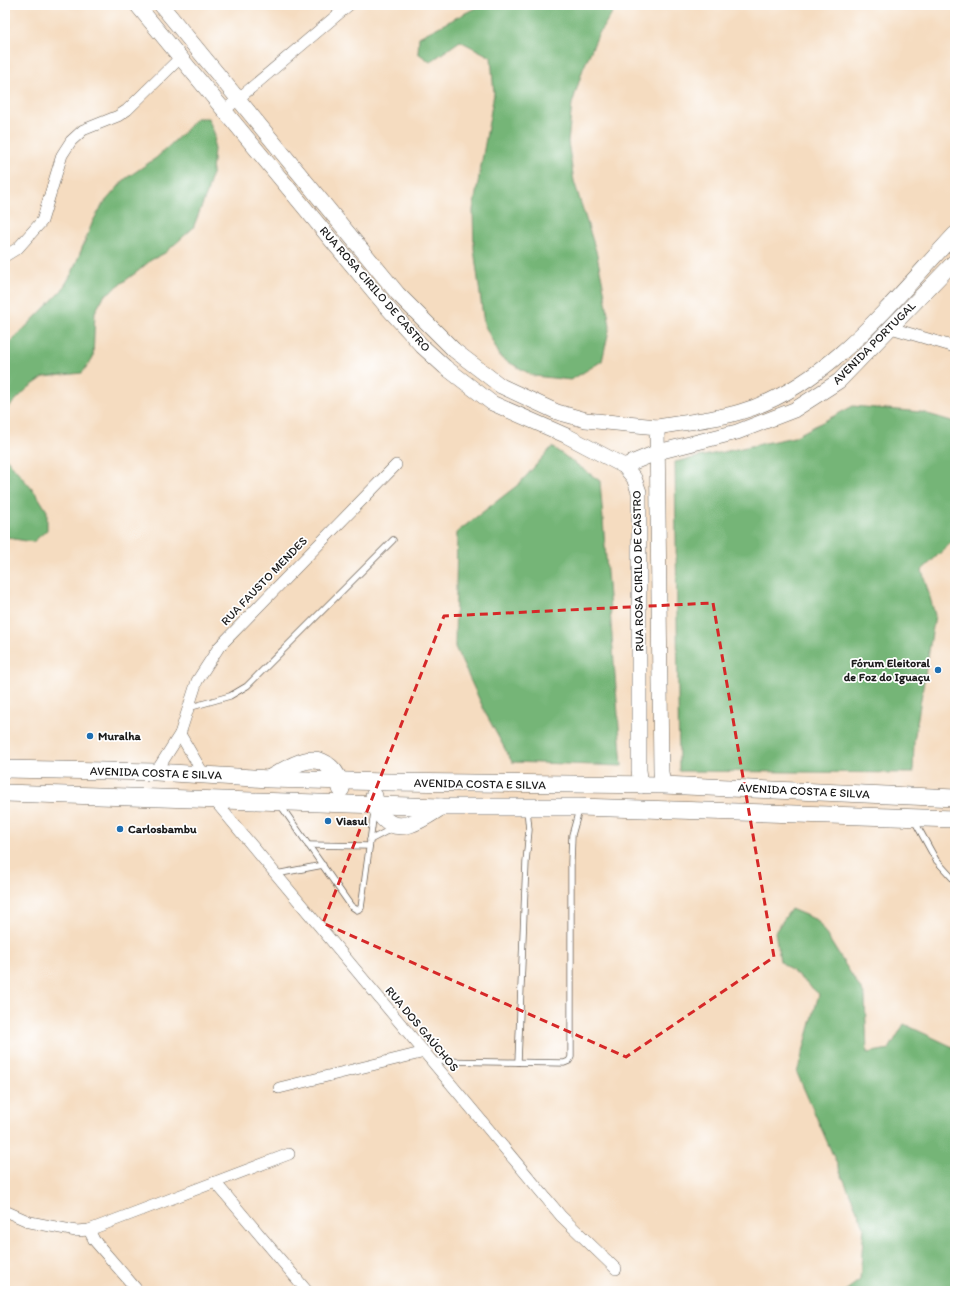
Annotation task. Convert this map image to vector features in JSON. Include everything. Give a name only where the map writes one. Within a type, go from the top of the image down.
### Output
[{"type":"main road","name":"RUA ROSA CIRILO DE CASTRO","points":[[137,5],[385,305],[422,346],[445,367],[492,403],[567,436],[624,466],[634,478],[639,492],[639,770],[641,786]]},
{"type":"main road","name":"AVENIDA PORTUGAL","points":[[161,5],[398,294],[448,345],[501,386],[557,412],[586,420],[657,427],[740,412],[773,400],[814,375],[848,348],[955,234]]},
{"type":"main road","name":"AVENIDA PORTUGAL","points":[[624,466],[658,452],[737,432],[794,410],[838,381],[955,261]]},
{"type":"main road","points":[[385,305],[398,294]]},
{"type":"main road","points":[[492,403],[501,386]]},
{"type":"main road","points":[[657,427],[660,772],[663,785]]},
{"type":"main road","name":"AVENIDA COSTA E SILVA","points":[[5,769],[156,772],[269,779],[299,763],[312,759],[330,767],[340,781],[641,786],[663,785],[955,798]]},
{"type":"main road","points":[[331,804],[339,798],[341,793],[340,781]]},
{"type":"main road","points":[[388,782],[374,794],[375,805],[380,815],[388,823],[398,826],[417,822],[441,807]]},
{"type":"main road","name":"AVENIDA COSTA E SILVA","points":[[5,793],[441,807],[579,807],[913,818],[955,818]]},
{"type":"street","points":[[225,110],[349,5]]},
{"type":"street","points":[[5,256],[18,248],[42,221],[62,155],[71,141],[83,130],[118,116],[127,110],[181,57]]},
{"type":"street","points":[[891,328],[955,347]]},
{"type":"street","name":"RUA FAUSTO MENDES","points":[[156,772],[180,734],[196,681],[218,647],[396,465]]},
{"type":"street","points":[[180,734],[204,775]]},
{"type":"street","name":"RUA DOS GAÚCHOS","points":[[214,800],[561,1216],[616,1269]]},
{"type":"street","points":[[279,1088],[429,1056]]},
{"type":"street","points":[[5,1211],[30,1222],[76,1231],[89,1230],[289,1154]]},
{"type":"street","points":[[215,1182],[307,1291]]},
{"type":"street","points":[[89,1230],[94,1240],[138,1291]]},
{"type":"lane","points":[[188,708],[230,696],[246,686],[392,540]]},
{"type":"lane","points":[[279,802],[351,906],[357,910],[361,908],[375,805]]},
{"type":"lane","points":[[518,1062],[526,862],[529,830],[527,806]]},
{"type":"lane","points":[[429,1056],[518,1062],[564,1063],[569,1061],[571,1057],[572,835],[579,807]]},
{"type":"lane","points":[[913,818],[936,860],[955,881]]},
{"type":"lane","points":[[370,840],[398,826]]},
{"type":"lane","points":[[308,845],[369,846]]},
{"type":"lane","points":[[276,874],[323,865]]},
{"type":"highlighted area","points":[[713,603],[774,957],[626,1057],[323,923],[444,616]]},
{"type":"green space","points":[[481,5],[617,5],[598,35],[583,69],[572,104],[568,142],[574,181],[596,251],[610,326],[602,361],[571,380],[534,376],[501,358],[484,324],[474,249],[473,210],[494,94],[491,57],[460,41],[430,62],[418,53],[419,37]]},
{"type":"green space","points":[[196,118],[208,118],[215,135],[212,174],[207,193],[193,228],[165,253],[151,260],[104,296],[95,312],[93,358],[82,373],[44,377],[28,388],[5,411],[5,348],[62,290],[72,273],[93,221],[103,204],[125,179],[156,158],[183,133]]},
{"type":"green space","points":[[853,406],[921,412],[955,422],[955,539],[922,570],[935,615],[914,741],[913,773],[679,771],[675,462],[794,437]]},
{"type":"green space","points":[[552,447],[600,481],[622,766],[512,762],[487,716],[455,647],[457,532],[519,484]]},
{"type":"green space","points":[[5,457],[37,495],[47,511],[47,530],[33,542],[5,536]]},
{"type":"green space","points":[[791,909],[817,920],[865,996],[867,1053],[889,1049],[904,1024],[955,1048],[955,1291],[845,1291],[860,1280],[864,1226],[797,1073],[819,994],[780,961],[775,932]]},
{"type":"place","name":"Fórum Eleitoral de Foz do Iguaçu","points":[[938,670]]},
{"type":"place","name":"Muralha","points":[[90,736]]},
{"type":"place","name":"Viasul","points":[[328,821]]},
{"type":"place","name":"Carlosbambu","points":[[120,829]]}]
